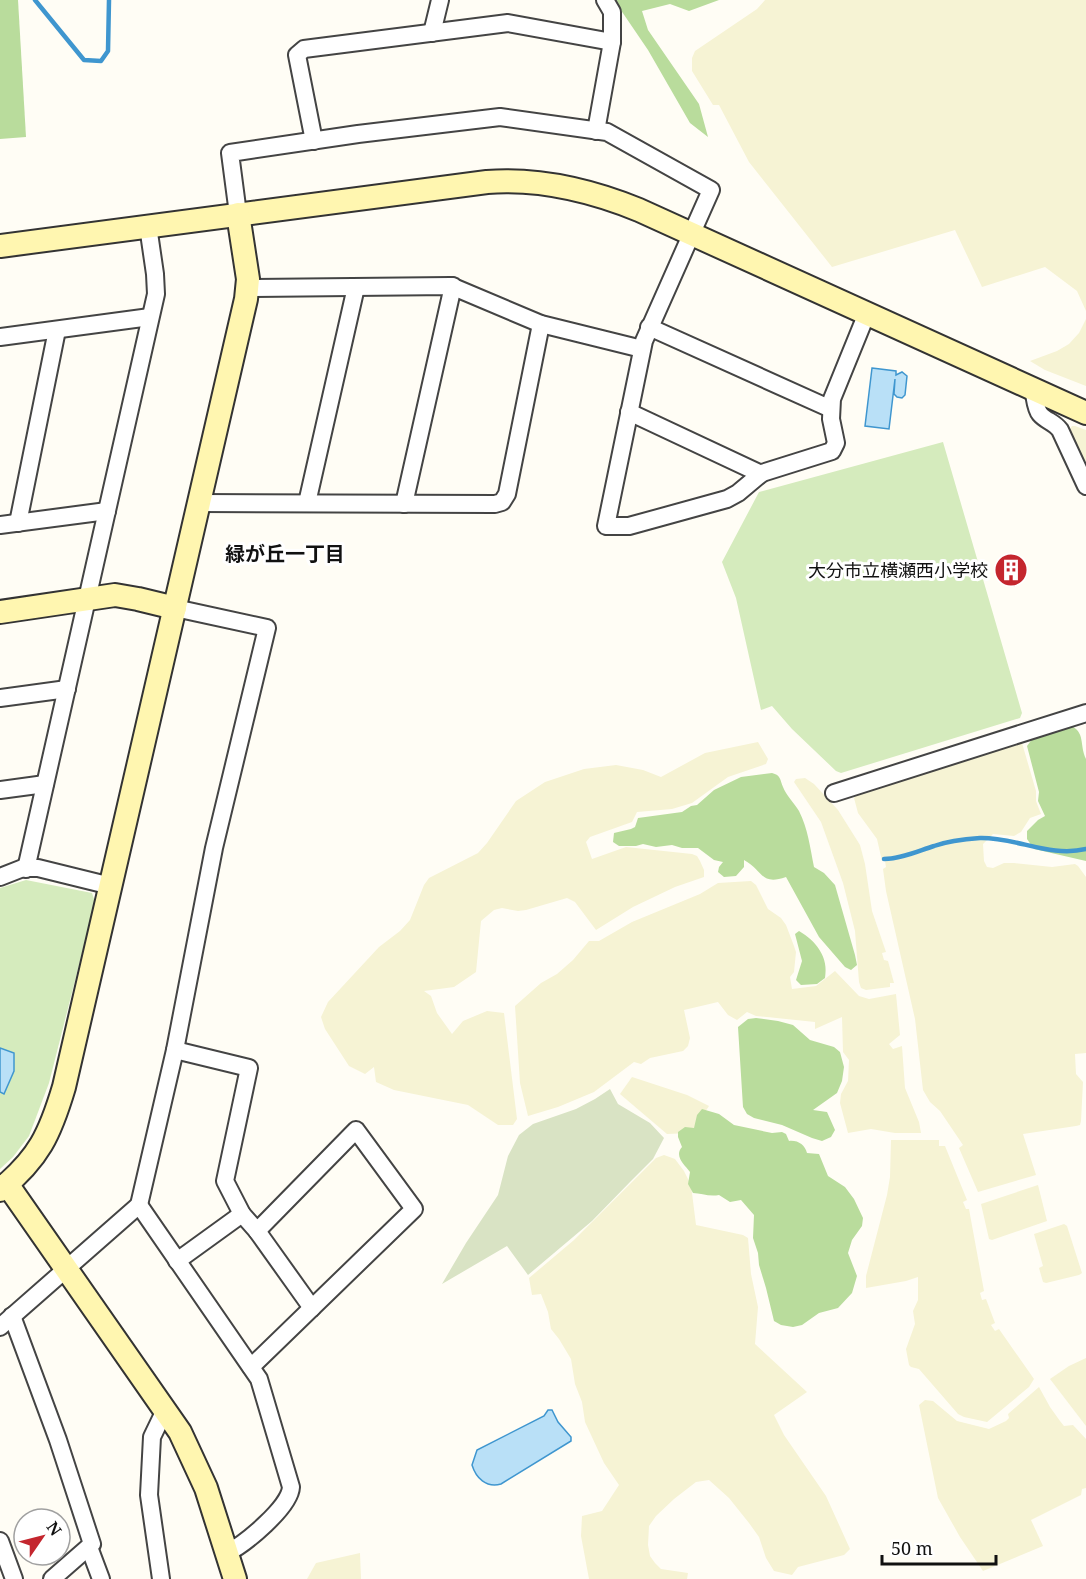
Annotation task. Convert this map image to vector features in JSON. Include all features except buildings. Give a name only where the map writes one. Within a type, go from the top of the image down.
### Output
[{"type":"street","points":[[432,33],[440,0]]},
{"type":"street","points":[[596,130],[612,42],[612,12],[605,0]]},
{"type":"street","points":[[314,141],[297,55],[304,49],[508,23],[612,42]]},
{"type":"street","points":[[235,1579],[212,1502],[180,1432],[66,1269],[3,1187],[22,1171],[37,1153],[54,1118],[64,1087],[248,288],[230,153],[500,117],[608,132],[711,190],[649,327],[642,349],[606,526],[629,526],[727,499],[761,474],[832,451],[836,443],[831,409],[834,393],[867,313]]},
{"type":"street","points":[[0,246],[487,182],[520,181],[560,186],[604,197],[692,233],[1086,413]]},
{"type":"street","points":[[26,868],[150,317],[156,284],[148,226]]},
{"type":"street","points":[[248,288],[453,286],[541,324],[642,349]]},
{"type":"street","points":[[405,504],[453,286]]},
{"type":"street","points":[[307,503],[356,287]]},
{"type":"street","points":[[0,338],[150,317]]},
{"type":"street","points":[[199,503],[495,504],[504,500],[541,324]]},
{"type":"street","points":[[649,327],[831,409]]},
{"type":"street","points":[[18,523],[57,330]]},
{"type":"street","points":[[1034,389],[1037,410],[1041,416],[1056,424],[1060,430],[1086,486]]},
{"type":"street","points":[[629,412],[761,474]]},
{"type":"street","points":[[0,525],[107,511]]},
{"type":"street","points":[[0,612],[115,595],[138,598],[267,628],[214,848],[175,1050],[139,1205],[6,1322],[58,1440],[92,1544],[52,1579]]},
{"type":"street","points":[[0,698],[67,689]]},
{"type":"street","points":[[834,792],[1086,713]]},
{"type":"street","points":[[0,790],[45,784]]},
{"type":"street","points":[[0,877],[26,868],[38,868],[111,886]]},
{"type":"street","points":[[175,1050],[249,1068],[225,1181],[242,1214],[257,1231],[312,1308]]},
{"type":"street","points":[[250,1367],[414,1209],[356,1130],[257,1231]]},
{"type":"street","points":[[139,1205],[259,1379],[291,1491],[288,1498],[260,1530],[246,1542],[227,1553]]},
{"type":"street","points":[[177,1261],[242,1214]]},
{"type":"street","points":[[161,1579],[149,1495],[152,1437],[165,1410]]},
{"type":"street","points":[[0,1541],[15,1579]]},
{"type":"street","points":[[89,1547],[101,1579]]},
{"type":"shaded area","points":[[765,0],[1086,0],[1086,311],[1077,291],[1045,267],[982,287],[955,230],[832,267],[749,162],[719,105],[713,105],[692,71],[692,58],[695,51],[757,9]]},
{"type":"shaded area","points":[[1086,319],[1086,386],[1045,370],[1030,361],[1069,344],[1079,333]]},
{"type":"shaded area","points":[[1072,426],[1086,430],[1086,476],[1070,435],[1069,430]]},
{"type":"shaded area","points":[[758,742],[768,759],[766,764],[728,777],[692,803],[672,809],[637,812],[632,822],[590,837],[586,842],[592,859],[626,847],[692,854],[700,861],[704,877],[675,887],[633,907],[596,930],[575,902],[567,898],[526,910],[502,908],[494,910],[481,921],[476,972],[454,987],[424,991],[431,996],[437,1013],[452,1034],[463,1021],[487,1011],[504,1013],[517,1119],[513,1125],[498,1125],[468,1105],[394,1090],[376,1082],[374,1067],[365,1074],[349,1066],[325,1029],[321,1017],[328,1002],[379,947],[410,920],[429,878],[478,853],[516,801],[545,782],[584,769],[616,765],[643,770],[661,777],[705,753]]},
{"type":"shaded area","points":[[1022,743],[1041,814],[1030,818],[1021,832],[1014,836],[993,834],[983,844],[984,861],[987,867],[993,868],[1004,863],[1052,867],[1075,864],[1086,877],[1086,1053],[1075,1054],[1076,1074],[1083,1082],[1081,1121],[1080,1125],[1076,1126],[1023,1134],[1036,1175],[978,1192],[959,1148],[963,1145],[923,1090],[915,1019],[886,891],[883,869],[886,867],[885,861],[882,861],[877,839],[858,813],[854,798],[857,792]]},
{"type":"shaded area","points":[[805,778],[814,784],[838,810],[860,845],[872,911],[886,952],[882,953],[884,960],[888,961],[894,983],[890,983],[890,987],[866,990],[861,988],[855,931],[843,883],[821,822],[794,782],[796,779]]},
{"type":"shaded area","points":[[751,881],[756,885],[768,909],[781,918],[786,925],[794,946],[796,952],[794,972],[790,977],[792,989],[816,986],[835,971],[859,996],[869,999],[896,994],[900,1035],[889,1044],[893,1049],[902,1046],[905,1088],[919,1122],[921,1133],[895,1133],[871,1129],[848,1133],[840,1103],[841,1094],[848,1081],[849,1060],[843,1052],[842,1017],[815,1029],[815,1022],[756,1016],[747,1012],[737,1020],[728,1015],[718,1002],[684,1010],[690,1038],[688,1046],[683,1051],[650,1058],[641,1064],[634,1062],[594,1092],[528,1116],[520,1083],[515,1006],[541,983],[557,974],[573,960],[589,941],[599,941],[632,922],[700,894],[718,883]]},
{"type":"shaded area","points":[[632,1077],[687,1095],[709,1106],[691,1133],[667,1134],[620,1094]]},
{"type":"shaded area","points":[[891,1140],[939,1140],[939,1146],[945,1146],[967,1200],[963,1202],[966,1209],[969,1209],[984,1291],[980,1293],[982,1300],[986,1299],[995,1323],[991,1325],[995,1331],[999,1329],[1034,1379],[1029,1387],[987,1422],[958,1414],[919,1369],[909,1365],[906,1349],[915,1324],[913,1311],[918,1300],[918,1277],[866,1288],[866,1276],[887,1195]]},
{"type":"shaded area","points":[[664,1155],[675,1159],[691,1185],[696,1225],[748,1238],[751,1274],[758,1307],[755,1344],[807,1392],[774,1415],[784,1435],[826,1496],[850,1549],[844,1555],[798,1567],[792,1575],[774,1571],[766,1558],[759,1537],[749,1523],[729,1498],[709,1480],[696,1482],[674,1499],[649,1526],[648,1545],[650,1556],[655,1563],[661,1569],[688,1573],[687,1579],[589,1579],[581,1536],[582,1516],[602,1511],[619,1485],[604,1463],[585,1422],[571,1359],[551,1329],[541,1294],[532,1295],[529,1278],[574,1240],[656,1158]]},
{"type":"shaded area","points":[[1038,1185],[1047,1221],[992,1240],[989,1239],[981,1204]]},
{"type":"shaded area","points":[[1064,1224],[1067,1226],[1082,1273],[1043,1282],[1039,1268],[1043,1266],[1034,1234]]},
{"type":"shaded area","points":[[1086,1358],[1086,1426],[1050,1379]]},
{"type":"shaded area","points":[[1039,1387],[1064,1426],[1073,1425],[1086,1439],[1086,1488],[1082,1489],[1081,1495],[1031,1520],[1043,1546],[983,1571],[938,1498],[919,1405],[925,1400],[933,1401],[957,1421],[989,1429],[1006,1421],[1009,1418],[1008,1414]]},
{"type":"shaded area","points":[[360,1553],[361,1579],[307,1579],[316,1563]]},
{"type":"green space","points":[[0,0],[18,0],[26,137],[0,139]]},
{"type":"green space","points":[[614,0],[719,0],[689,11],[670,4],[642,11],[648,30],[699,104],[708,137],[690,123],[648,50]]},
{"type":"green space","points":[[943,442],[1022,713],[1020,718],[841,773],[836,771],[792,729],[772,706],[761,710],[736,598],[722,562],[759,492]]},
{"type":"green space","points":[[1070,725],[1080,735],[1086,759],[1086,861],[1034,849],[1027,839],[1027,831],[1045,816],[1038,801],[1039,792],[1027,746],[1033,738],[1045,736]]},
{"type":"green space","points":[[772,773],[779,776],[784,790],[799,811],[814,867],[824,873],[835,885],[857,965],[851,970],[845,967],[819,937],[786,877],[771,880],[766,878],[744,860],[744,867],[736,876],[724,877],[718,872],[723,862],[714,860],[698,848],[682,848],[672,845],[656,847],[643,844],[619,846],[613,842],[614,833],[635,827],[638,818],[682,812],[697,805],[714,790],[741,777]]},
{"type":"green space","points":[[26,880],[92,893],[95,902],[49,1083],[29,1136],[13,1157],[0,1169],[0,888]]},
{"type":"green space","points":[[799,931],[816,945],[823,957],[825,978],[817,984],[801,985],[796,980],[802,961],[795,934]]},
{"type":"green space","points":[[756,1018],[793,1025],[810,1040],[834,1047],[840,1052],[844,1067],[837,1093],[813,1110],[827,1112],[835,1130],[831,1137],[822,1141],[747,1114],[743,1107],[738,1027],[748,1019]]},
{"type":"green space","points":[[610,1089],[618,1104],[650,1123],[664,1138],[653,1159],[592,1221],[528,1275],[507,1246],[442,1284],[498,1195],[508,1156],[519,1135],[533,1124],[576,1109]]},
{"type":"green space","points":[[702,1109],[719,1114],[734,1125],[786,1134],[789,1141],[801,1144],[807,1153],[819,1154],[828,1176],[845,1187],[854,1199],[863,1218],[862,1226],[852,1240],[848,1253],[857,1276],[852,1293],[838,1308],[819,1313],[802,1325],[793,1327],[774,1321],[753,1238],[754,1215],[741,1200],[730,1202],[719,1195],[693,1193],[688,1184],[690,1172],[679,1157],[682,1147],[678,1132],[685,1127],[694,1128],[697,1115]]},
{"type":"water","points":[[872,368],[896,371],[896,375],[902,372],[907,376],[905,395],[902,398],[894,394],[895,379],[889,429],[865,426]]},
{"type":"water","points":[[0,1048],[14,1053],[14,1071],[4,1094],[0,1092]]},
{"type":"water","points":[[548,1410],[552,1410],[558,1422],[571,1437],[571,1441],[501,1484],[491,1485],[482,1481],[472,1465],[477,1450],[544,1416]]},
{"type":"waterway","points":[[35,0],[84,60],[101,61],[108,51],[109,0]]},
{"type":"waterway","points":[[884,859],[903,856],[945,843],[980,838],[1059,851],[1086,849]]},
{"type":"place","name":"大分市立横瀬西小学校","points":[[1011,570]]},
{"type":"district","name":"緑が丘一丁目","points":[[285,553]]}]
